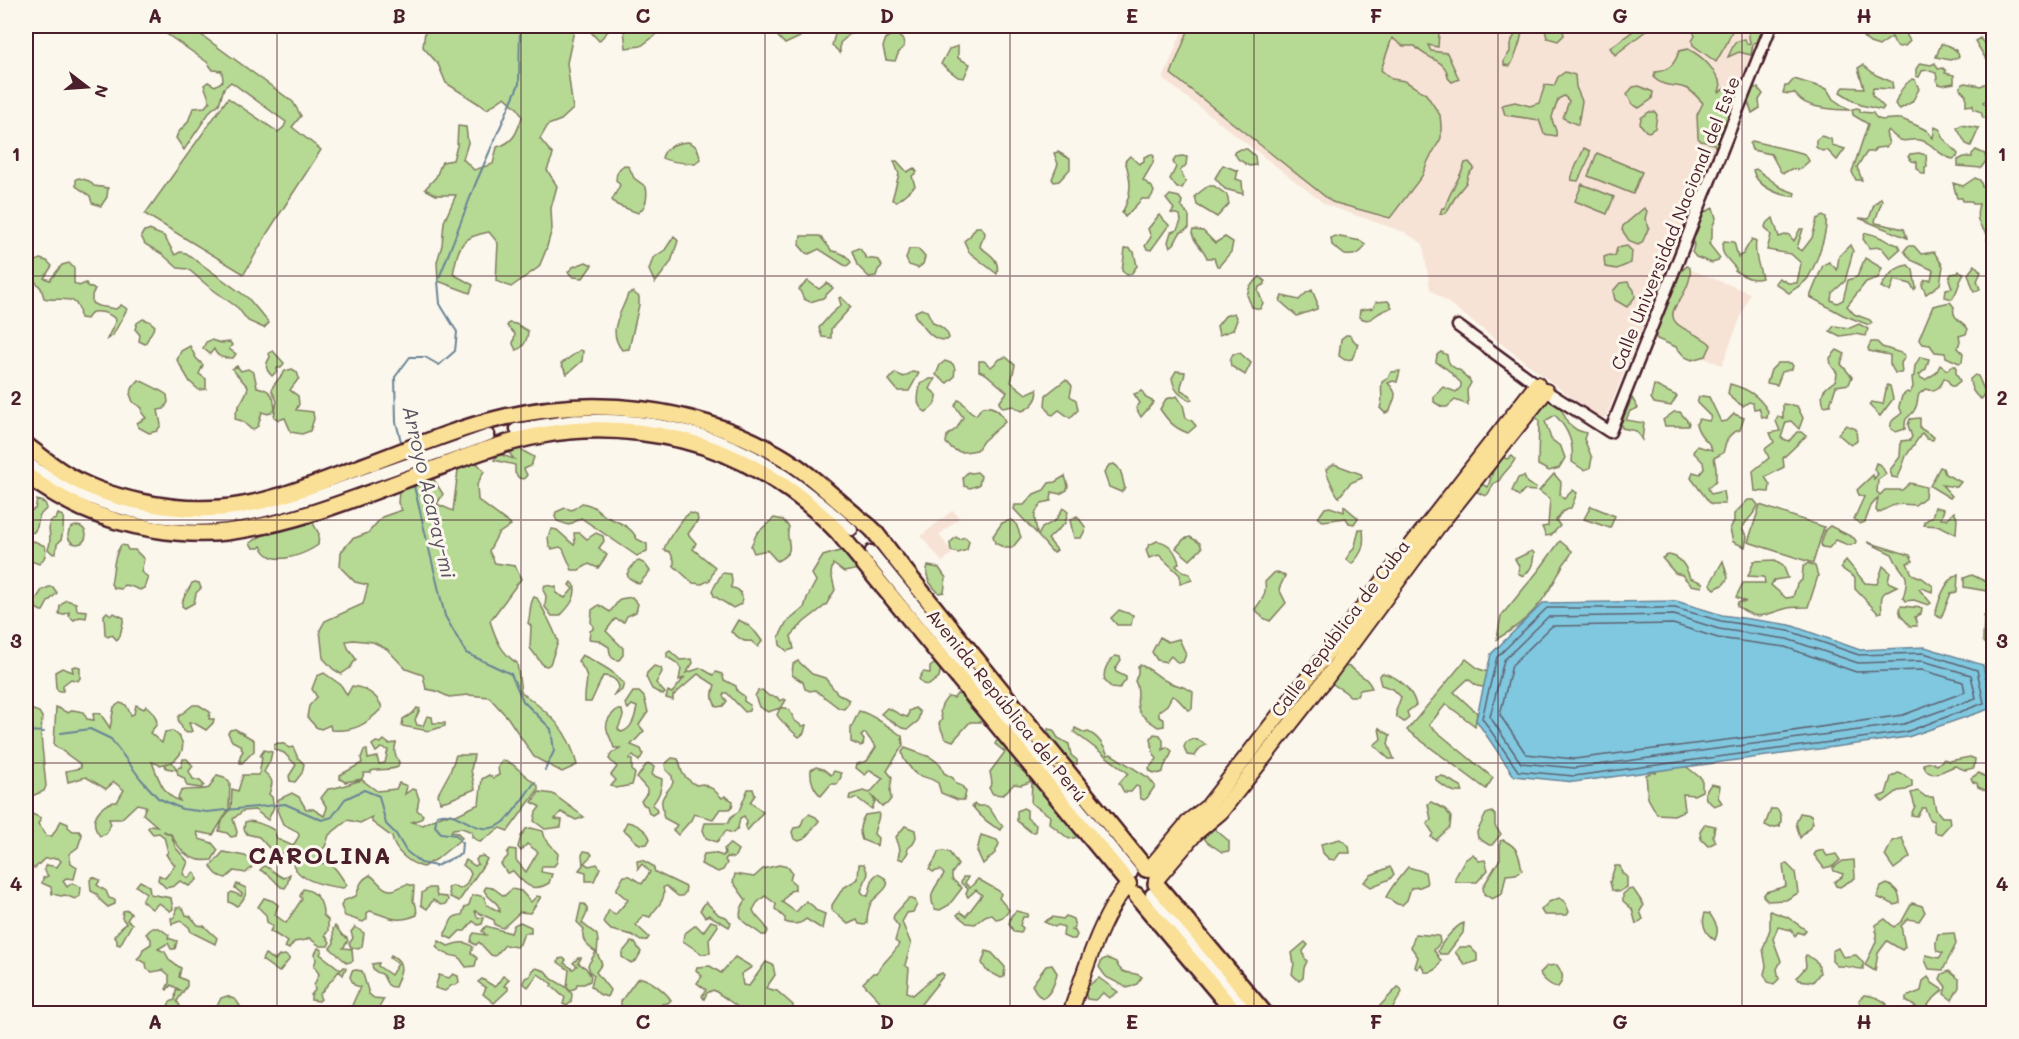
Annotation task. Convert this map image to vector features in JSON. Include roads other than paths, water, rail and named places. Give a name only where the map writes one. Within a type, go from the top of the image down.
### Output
[{"type":"highway","name":"Avenida República del Perú","points":[[26,475],[54,494],[102,517],[171,531],[225,532],[273,524],[341,503],[397,468],[434,454],[500,418],[602,406],[632,407],[706,424],[752,441],[780,455],[813,479],[873,538],[1142,883],[1236,1014]]},
{"type":"highway","points":[[500,418],[511,421],[504,437],[489,427],[500,418]]},
{"type":"highway","name":"Avenida República del Perú","points":[[26,445],[65,473],[95,488],[139,501],[181,507],[220,508],[260,501],[397,468],[434,454],[504,437],[594,429],[657,434],[717,451],[748,465],[772,479],[816,511],[852,542],[1142,883],[1265,1014]]},
{"type":"highway","points":[[862,525],[873,538],[863,554],[852,542],[862,525]]},
{"type":"main road","name":"Calle República de Cuba","points":[[1142,883],[1190,820],[1208,806],[1541,387]]},
{"type":"main road","points":[[1070,1014],[1106,919],[1117,898],[1142,883]]},
{"type":"street","name":"Calle Universidad Nacional del Este","points":[[1541,387],[1610,432],[1771,26]]},
{"type":"street","points":[[1458,326],[1541,387]]},
{"type":"street","points":[[26,460],[66,487],[104,503],[142,513],[175,518],[213,519],[250,515],[288,506],[397,468]]},
{"type":"street","points":[[1142,883],[1251,1014]]},
{"type":"water","points":[[1676,601],[1722,615],[1790,625],[1860,650],[1925,647],[1983,665],[1992,708],[1908,737],[1574,782],[1514,776],[1476,720],[1491,654],[1543,603]]},
{"type":"waterway","name":"Arroyo Acaray-mi","points":[[402,445],[396,422],[395,377],[410,357],[425,357],[439,365],[455,351],[457,332],[440,304],[438,281],[475,185],[519,84],[520,26]]},
{"type":"waterway","name":"Arroyo Acaray-mi","points":[[413,482],[445,616],[466,653],[511,674],[523,701],[551,729],[554,751],[545,770]]},
{"type":"waterway","name":"Arroyo Acaray-mi","points":[[61,733],[90,729],[111,739],[158,798],[182,809],[207,812],[285,804],[322,820],[332,817],[345,799],[364,790],[379,796],[386,824],[396,834],[406,851],[421,863],[436,866],[461,854],[462,843],[456,835],[441,833],[435,826],[437,815],[453,815],[476,826],[493,827],[507,820],[535,782]]},
{"type":"waterway","name":"Arroyo Acaray-mi","points":[[26,731],[44,732]]},
{"type":"district","name":"CAROLINA","points":[[320,854]]}]
